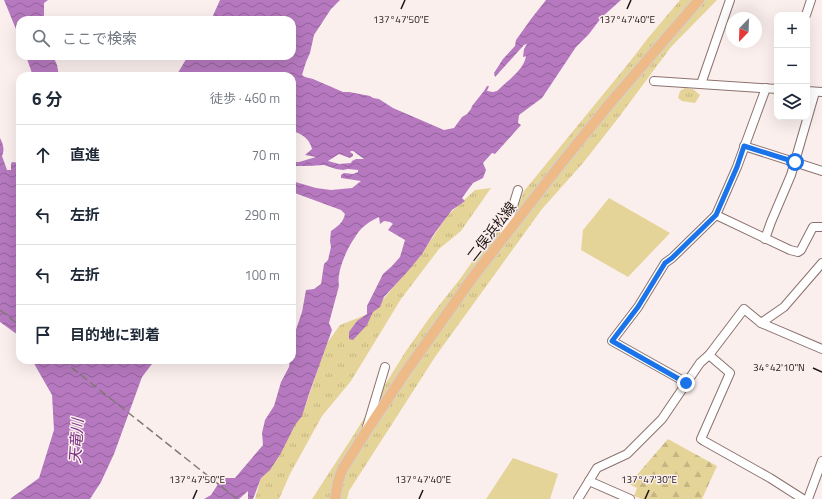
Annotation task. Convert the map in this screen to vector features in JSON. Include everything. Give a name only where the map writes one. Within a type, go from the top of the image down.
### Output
[{"type":"main road","name":"二俣浜松線","points":[[335,499],[342,470],[405,373],[473,277],[611,102],[699,0]]},
{"type":"street","points":[[701,84],[730,0]]},
{"type":"street","points":[[807,12],[811,0]]},
{"type":"street","points":[[654,81],[774,89]]},
{"type":"street","points":[[686,383],[612,341],[638,307],[665,263],[716,215],[737,167],[766,88]]},
{"type":"street","points":[[765,238],[791,175],[815,92]]},
{"type":"street","points":[[744,146],[822,171]]},
{"type":"street","points":[[502,240],[518,190]]},
{"type":"street","points":[[716,215],[790,250],[798,252],[801,250],[813,226],[822,227]]},
{"type":"street","points":[[761,323],[784,307],[822,263]]},
{"type":"street","points":[[578,499],[597,468],[628,454],[662,419],[700,363],[709,355],[744,309],[761,323],[822,349]]},
{"type":"street","points":[[709,355],[730,372],[701,439],[770,478],[803,499]]},
{"type":"street","points":[[364,435],[386,366]]},
{"type":"street","points":[[808,499],[822,461]]},
{"type":"street","points":[[589,481],[630,499]]},
{"type":"green space","points":[[680,0],[717,0],[671,47],[583,163],[542,209],[435,357],[349,491],[347,499],[312,499],[406,351],[430,317],[460,279],[486,242],[519,203],[524,191]]},
{"type":"green space","points":[[685,88],[693,89],[700,95],[695,103],[682,101],[678,98],[680,91]]},
{"type":"green space","points":[[491,188],[461,231],[439,249],[401,299],[351,381],[322,416],[290,474],[279,499],[255,499],[261,478],[305,407],[327,343],[340,325],[373,312],[426,247],[448,215],[475,190]]},
{"type":"green space","points":[[609,198],[670,233],[628,277],[581,250],[583,230]]},
{"type":"green space","points":[[668,439],[717,466],[702,499],[642,499],[634,496],[637,488],[629,484]]},
{"type":"green space","points":[[513,458],[558,474],[550,499],[486,499]]},
{"type":"water","points":[[4,0],[48,0],[44,3],[44,16],[16,16],[16,29]]},
{"type":"water","points":[[220,0],[340,0],[331,9],[314,35],[310,53],[302,75],[343,92],[370,96],[379,99],[393,108],[444,130],[454,128],[462,117],[471,109],[487,86],[489,86],[487,91],[497,91],[519,71],[525,61],[526,56],[523,57],[524,49],[527,44],[524,45],[495,77],[494,73],[503,59],[515,46],[516,40],[546,0],[621,0],[601,18],[589,34],[576,47],[542,98],[519,115],[518,123],[521,125],[495,154],[492,153],[483,163],[486,170],[483,178],[473,183],[462,198],[465,201],[452,210],[434,234],[422,254],[384,297],[380,307],[373,312],[367,325],[353,340],[349,339],[349,332],[357,321],[367,314],[367,306],[383,274],[400,257],[405,240],[388,230],[393,224],[390,222],[384,221],[380,224],[379,217],[365,225],[357,234],[348,248],[342,264],[339,286],[329,323],[332,330],[302,416],[295,425],[281,453],[270,470],[261,478],[253,499],[248,499],[248,491],[239,499],[204,499],[211,495],[222,478],[235,478],[263,445],[262,433],[265,420],[274,406],[281,382],[289,364],[296,364],[296,329],[302,312],[306,290],[314,289],[321,284],[324,264],[328,260],[331,247],[331,231],[342,222],[345,214],[341,210],[296,193],[296,182],[316,188],[331,190],[352,188],[361,181],[341,178],[341,175],[344,173],[353,174],[358,172],[358,170],[336,169],[324,165],[296,166],[296,162],[316,157],[305,155],[312,149],[311,145],[307,139],[296,132],[296,72],[178,72],[186,60],[296,60],[296,16],[213,16]],"holes":[[[351,151],[364,159],[356,159],[351,163],[339,164],[328,161],[339,154],[350,158],[353,156],[350,152]]]},
{"type":"water","points":[[27,60],[55,60],[58,72],[32,72]]},
{"type":"water","points":[[0,138],[3,147],[2,156],[7,170],[11,170],[12,162],[16,162],[16,334],[0,322]]},
{"type":"water","name":"天竜川","points":[[34,364],[152,364],[142,377],[114,454],[101,482],[90,499],[10,499],[39,478],[54,430],[52,395]]},
{"type":"railway","points":[[0,310],[16,323]]},
{"type":"railway","points":[[67,364],[237,499]]},
{"type":"route","points":[[686,383],[612,341],[638,307],[665,263],[685,246],[716,215],[737,167],[744,146],[795,162]]}]
